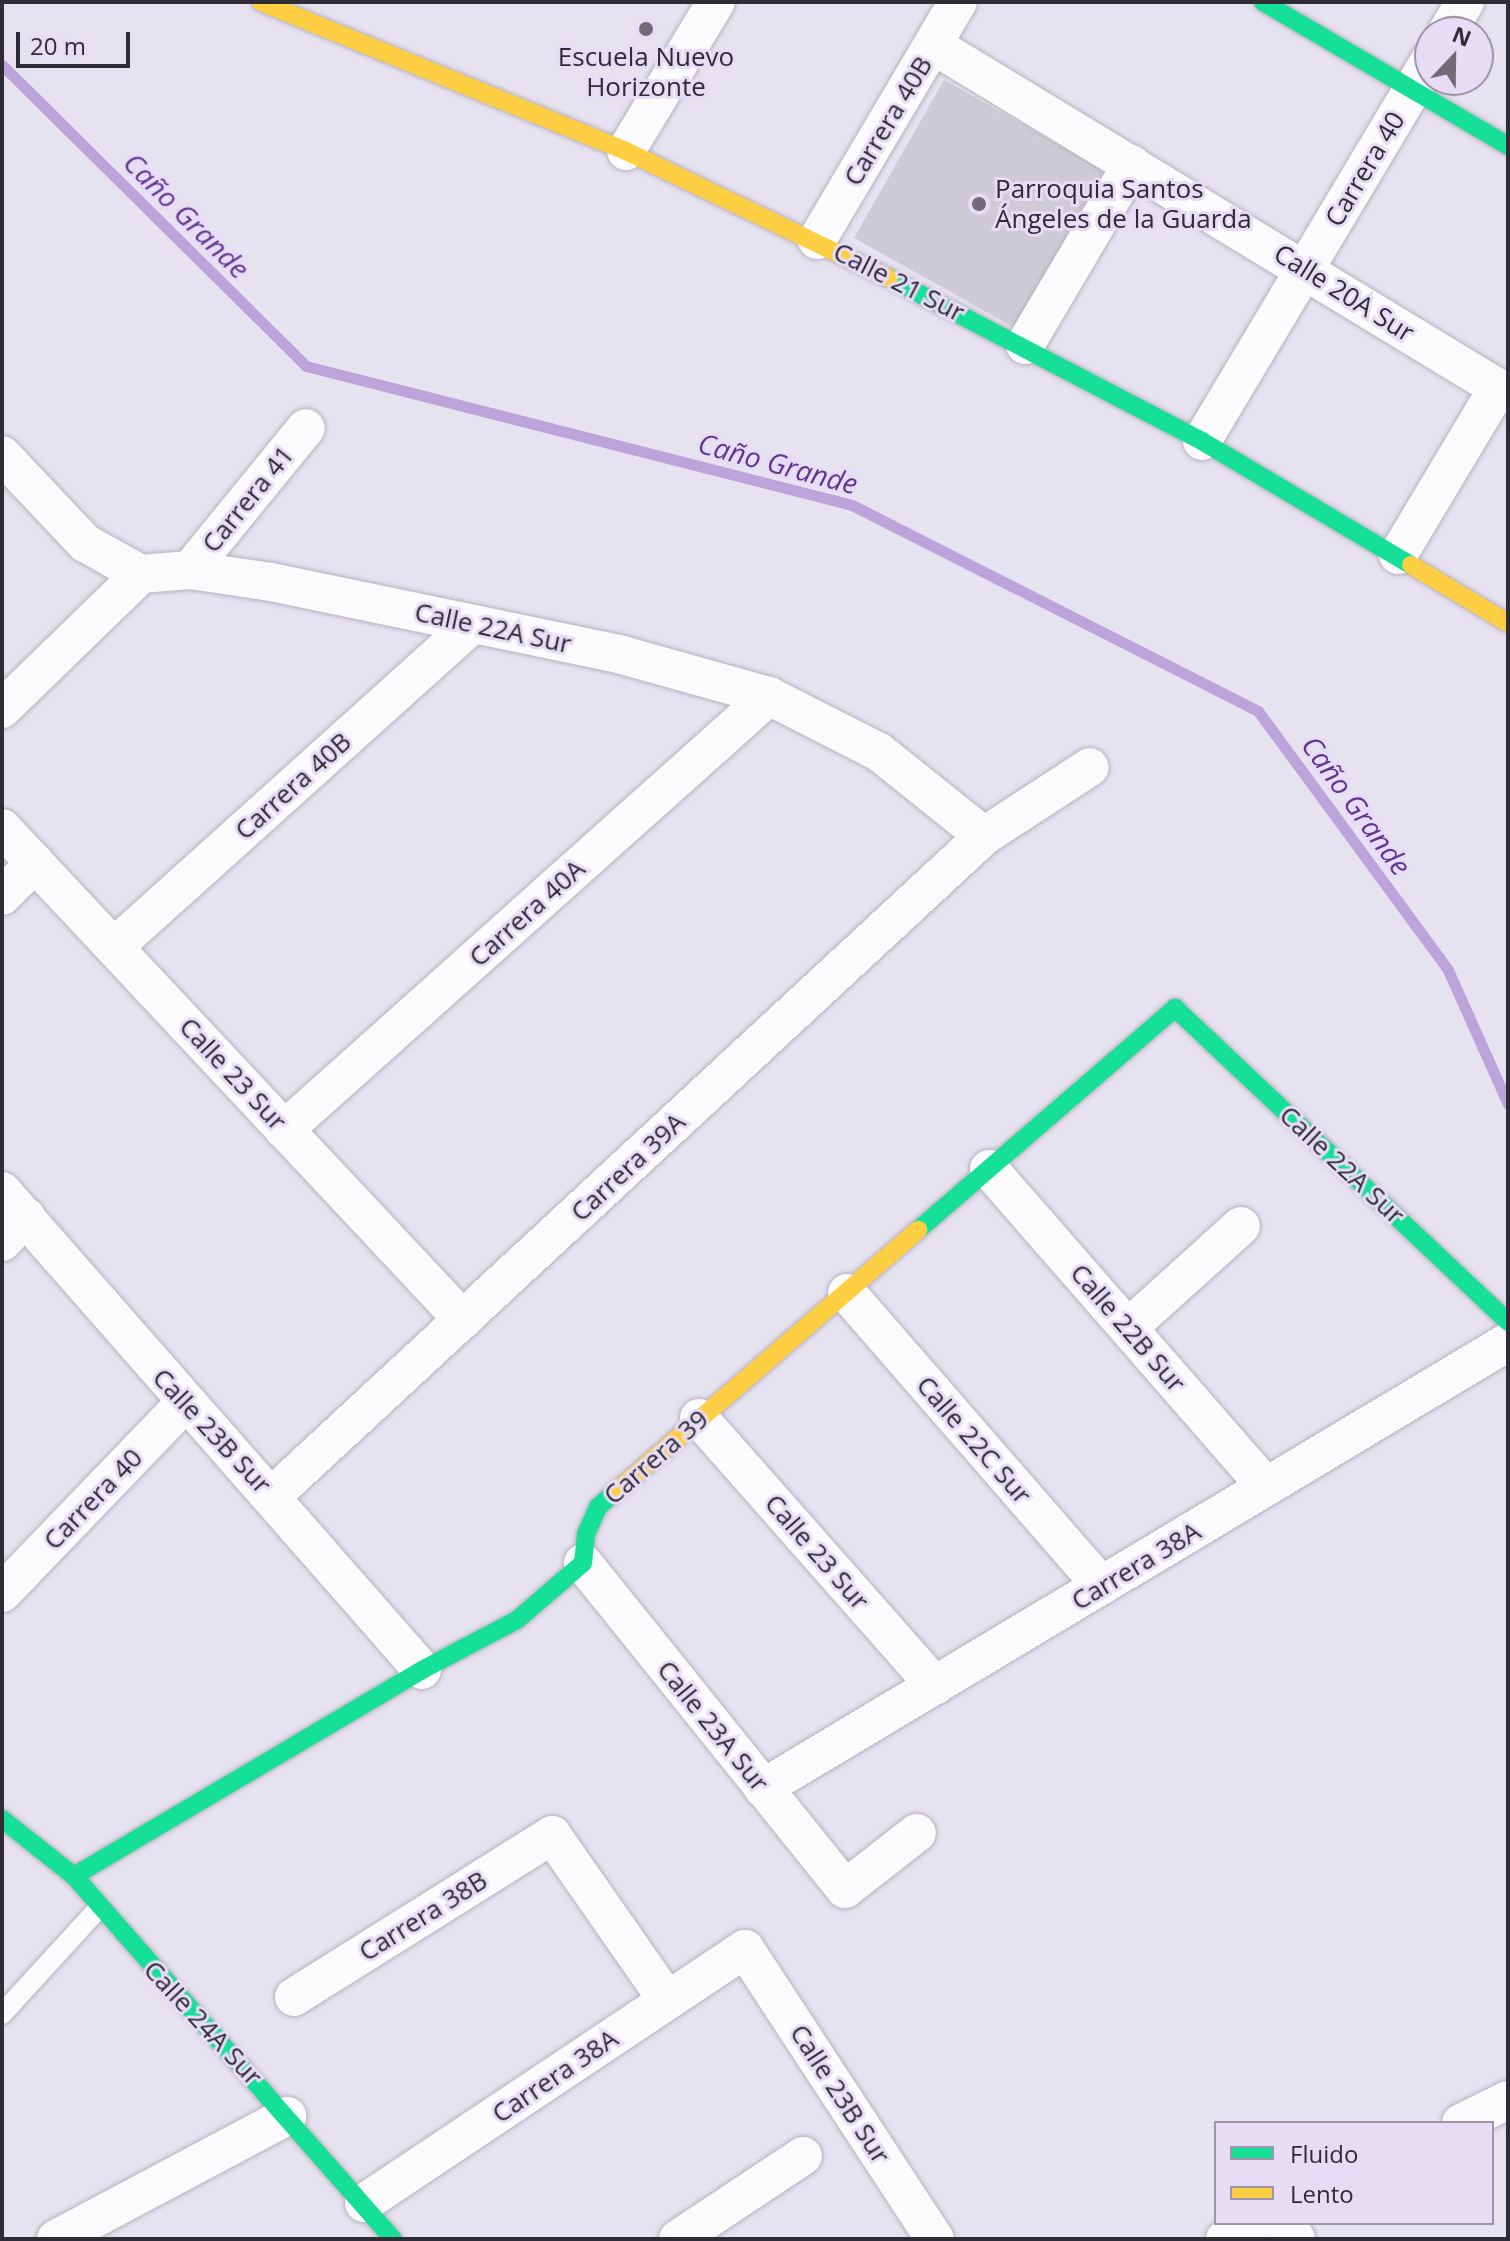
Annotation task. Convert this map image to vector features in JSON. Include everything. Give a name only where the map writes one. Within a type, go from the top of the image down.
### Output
[{"type":"street","name":"Calle 21 Sur","points":[[261,2],[626,151],[817,240],[1025,345],[1202,441],[1398,555],[1503,609]]},
{"type":"street","points":[[626,151],[716,2]]},
{"type":"street","name":"Carrera 40B","points":[[817,240],[958,2]]},
{"type":"street","points":[[1263,2],[1414,72]]},
{"type":"street","name":"Calle 20A Sur","points":[[933,45],[1306,268],[1503,391]]},
{"type":"street","name":"Carrera 40","points":[[1202,441],[1414,87]]},
{"type":"street","points":[[1447,96],[1508,146]]},
{"type":"street","points":[[1025,345],[1132,164]]},
{"type":"street","points":[[1398,555],[1503,391]]},
{"type":"street","name":"Carrera 41","points":[[190,570],[306,428]]},
{"type":"street","points":[[2,455],[85,543],[141,574],[2,709]]},
{"type":"street","name":"Calle 22A Sur","points":[[141,574],[190,570],[473,624],[622,655],[769,696],[879,752],[984,836]]},
{"type":"street","name":"Carrera 40B","points":[[114,947],[473,624]]},
{"type":"street","name":"Carrera 40A","points":[[284,1130],[769,696]]},
{"type":"street","name":"Carrera 39A","points":[[272,1496],[984,836],[1090,767]]},
{"type":"street","name":"Calle 23 Sur","points":[[2,828],[463,1320]]},
{"type":"street","points":[[2,896],[35,863]]},
{"type":"street","name":"Calle 22A Sur","points":[[1175,1008],[1508,1322]]},
{"type":"street","name":"Carrera 39","points":[[583,1563],[586,1534],[598,1507],[1175,1008]]},
{"type":"street","name":"Calle 22B Sur","points":[[989,1169],[1266,1487]]},
{"type":"street","name":"Calle 23B Sur","points":[[10,1217],[272,1496],[422,1670]]},
{"type":"street","points":[[1128,1328],[1241,1226]]},
{"type":"street","name":"Calle 22C Sur","points":[[847,1293],[1102,1586]]},
{"type":"street","name":"Carrera 38A","points":[[763,1788],[1508,1342]]},
{"type":"street","name":"Carrera 40","points":[[2,1593],[184,1404]]},
{"type":"street","name":"Calle 23 Sur","points":[[699,1418],[935,1686]]},
{"type":"street","points":[[74,1876],[422,1670],[517,1620],[583,1563]]},
{"type":"street","name":"Calle 23A Sur","points":[[583,1563],[845,1889],[917,1833]]},
{"type":"street","name":"Calle 24A Sur","points":[[2,1819],[74,1876],[98,1909],[287,2116],[393,2239]]},
{"type":"street","name":"Carrera 38B","points":[[294,1997],[552,1835],[667,2000]]},
{"type":"street","name":"Calle 23B Sur","points":[[745,1949],[935,2239]]},
{"type":"street","name":"Carrera 38A","points":[[364,2203],[745,1949]]},
{"type":"street","points":[[1465,2121],[1508,2100]]},
{"type":"street","points":[[56,2239],[287,2116]]},
{"type":"street","points":[[678,2239],[803,2156]]},
{"type":"street","points":[[1225,2239],[1253,2225]]},
{"type":"lane","points":[[2,2014],[98,1909]]},
{"type":"building","name":"Parroquia Santos Ángeles de la Guarda","points":[[944,80],[1104,170],[1015,328],[854,238]]},
{"type":"waterway","name":"Caño Grande","points":[[2,65],[306,366],[852,505],[1258,711],[1448,970],[1508,1104]]},
{"type":"traffic: fast","points":[[1263,2],[1508,146]]},
{"type":"traffic: fast","points":[[889,278],[1202,441],[1411,565]]},
{"type":"traffic: fast","points":[[918,1230],[1175,1008],[1508,1322]]},
{"type":"traffic: fast","points":[[74,1876],[422,1670],[517,1620],[583,1563],[586,1534],[598,1507],[619,1489]]},
{"type":"traffic: fast","points":[[2,1819],[74,1876],[393,2239]]},
{"type":"traffic: slow","points":[[261,2],[626,151],[889,278]]},
{"type":"traffic: slow","points":[[1411,565],[1508,623]]},
{"type":"traffic: slow","points":[[619,1489],[918,1230]]},
{"type":"place","name":"Escuela Nuevo Horizonte","points":[[646,29]]},
{"type":"place","name":"Parroquia Santos Ángeles de la Guarda","points":[[979,204]]}]
